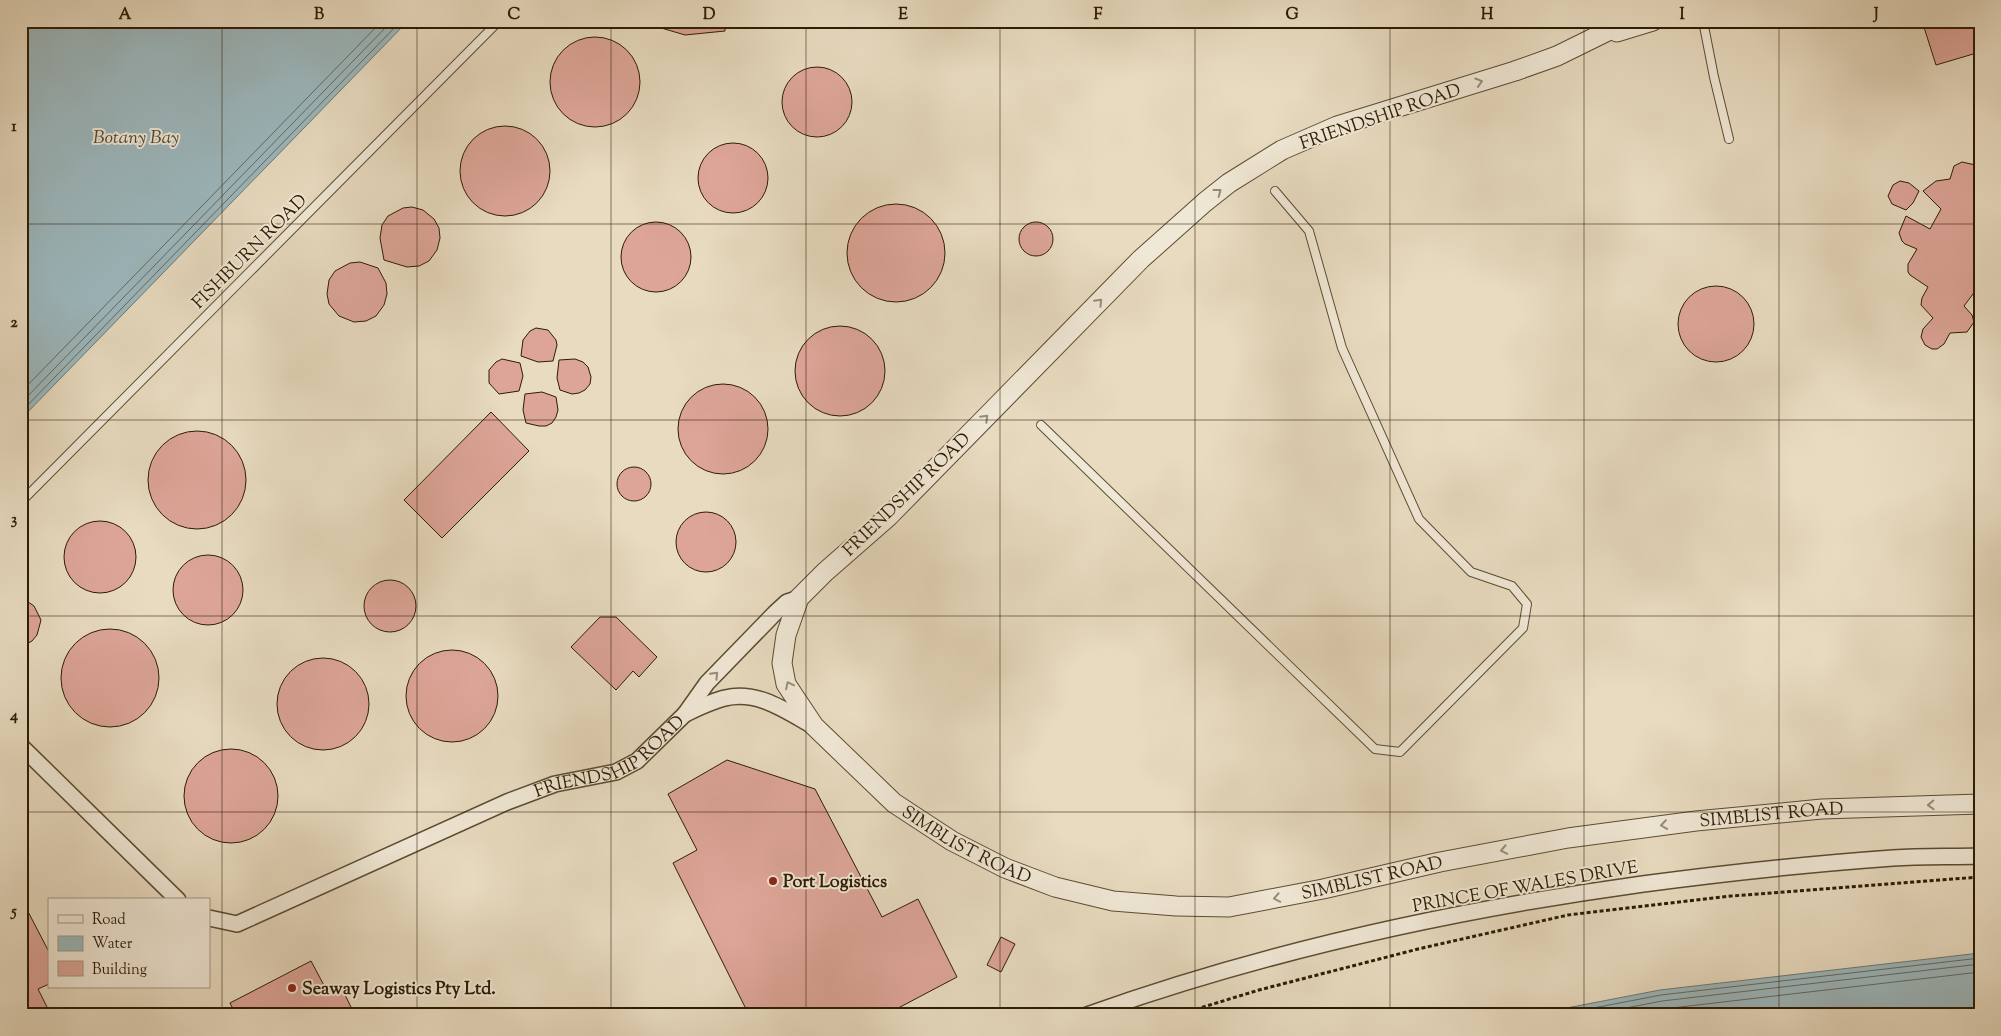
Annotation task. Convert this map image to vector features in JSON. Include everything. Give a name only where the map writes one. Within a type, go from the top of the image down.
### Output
[{"type":"street","name":"FRIENDSHIP ROAD","points":[[210,918],[237,924],[507,802],[555,784],[616,772],[637,761],[685,714],[707,683],[775,613],[787,602],[799,598],[824,572],[888,516],[1142,259],[1182,221],[1229,183],[1282,150],[1337,126],[1515,71],[1557,56],[1628,21]]},
{"type":"street","name":"FRIENDSHIP ROAD","points":[[1594,38],[1653,21]]},
{"type":"street","name":"SIMBLIST ROAD","points":[[799,598],[786,635],[782,663],[786,684],[814,726],[894,803],[952,841],[1005,868],[1055,886],[1113,901],[1176,906],[1238,905],[1323,889],[1440,862],[1568,838],[1696,821],[1822,809],[1980,804]]},
{"type":"street","name":"SIMBLIST ROAD","points":[[685,714],[726,698],[758,698],[770,702],[814,726]]},
{"type":"street","points":[[21,746],[176,898]]},
{"type":"street","name":"PRINCE OF WALES DRIVE","points":[[1087,1015],[1252,962],[1357,936],[1468,912],[1566,895],[1732,872],[1895,858],[1980,856]]},
{"type":"lane","name":"FISHBURN ROAD","points":[[21,502],[499,21]]},
{"type":"lane","points":[[1703,21],[1729,139]]},
{"type":"lane","points":[[1041,425],[1375,750],[1400,752],[1523,628],[1527,604],[1512,586],[1471,572],[1419,519],[1342,348],[1309,231],[1275,191]]},
{"type":"path","points":[[1177,1015],[1259,990],[1418,949],[1568,915],[1731,896],[1980,877]]},
{"type":"water","name":"Botany Bay","points":[[21,21],[408,21],[21,419]]},
{"type":"water","points":[[1980,953],[1980,1015],[1530,1015],[1660,990]]},
{"type":"building","points":[[652,21],[725,21],[725,31],[685,35],[651,25]]},
{"type":"building","points":[[1922,21],[1980,21],[1980,52],[1936,65]]},
{"type":"building","points":[[586,37],[604,37],[620,44],[633,57],[640,73],[640,91],[633,107],[620,120],[604,127],[586,127],[570,120],[557,107],[550,91],[550,73],[557,57],[570,44]]},
{"type":"building","points":[[817,67],[830,70],[842,77],[849,89],[852,102],[849,115],[842,127],[830,134],[817,137],[804,134],[792,127],[785,115],[782,102],[785,89],[792,77],[804,70]]},
{"type":"building","points":[[496,126],[514,126],[530,133],[543,146],[550,162],[550,180],[543,196],[530,209],[514,216],[496,216],[480,209],[467,196],[460,180],[460,162],[467,146],[480,133]]},
{"type":"building","points":[[733,143],[746,146],[758,153],[765,165],[768,178],[765,191],[758,203],[746,210],[733,213],[720,210],[708,203],[701,191],[698,178],[701,165],[708,153],[720,146]]},
{"type":"building","points":[[1962,162],[1980,166],[1980,278],[1973,294],[1964,306],[1972,315],[1974,322],[1967,332],[1950,333],[1944,344],[1937,349],[1932,349],[1925,345],[1921,337],[1923,329],[1933,318],[1921,305],[1922,298],[1928,287],[1908,272],[1908,264],[1917,249],[1905,244],[1899,233],[1906,216],[1930,229],[1941,209],[1923,191],[1936,181],[1950,179],[1954,166]]},
{"type":"building","points":[[1900,181],[1909,183],[1919,191],[1913,203],[1906,210],[1892,204],[1888,196],[1893,185]]},
{"type":"building","points":[[896,204],[906,205],[923,212],[937,226],[944,243],[944,263],[937,280],[923,294],[906,301],[896,302],[886,301],[869,294],[855,280],[848,263],[847,253],[848,243],[855,226],[869,212],[886,205]]},
{"type":"building","points":[[412,207],[423,210],[434,219],[439,228],[440,238],[437,250],[429,261],[419,266],[407,267],[384,260],[380,238],[382,225],[388,216],[403,208]]},
{"type":"building","points":[[656,222],[669,225],[681,232],[688,244],[691,257],[688,270],[681,282],[669,289],[656,292],[643,289],[631,282],[624,270],[621,257],[624,244],[631,232],[643,225]]},
{"type":"building","points":[[1036,222],[1043,223],[1048,227],[1052,232],[1052,246],[1048,251],[1043,255],[1036,256],[1029,255],[1024,251],[1020,246],[1019,239],[1020,232],[1024,227],[1029,223]]},
{"type":"building","points":[[360,262],[378,268],[386,283],[387,294],[384,305],[376,316],[366,321],[354,322],[339,316],[329,304],[327,294],[329,280],[335,271],[350,263]]},
{"type":"building","points":[[1716,286],[1731,289],[1743,297],[1751,309],[1754,324],[1751,339],[1743,351],[1731,359],[1716,362],[1701,359],[1689,351],[1681,339],[1678,324],[1681,309],[1689,297],[1701,289]]},
{"type":"building","points":[[840,326],[857,329],[872,339],[882,354],[885,371],[882,388],[872,403],[857,413],[840,416],[823,413],[808,403],[798,388],[795,371],[798,354],[808,339],[823,329]]},
{"type":"building","points":[[536,328],[548,330],[556,340],[557,345],[553,361],[538,362],[521,356],[523,340],[530,331]]},
{"type":"building","points":[[502,359],[520,363],[523,376],[519,391],[499,394],[489,383],[489,370],[496,362]]},
{"type":"building","points":[[575,359],[583,362],[588,367],[591,377],[590,384],[585,390],[572,394],[560,390],[557,378],[559,360]]},
{"type":"building","points":[[723,384],[740,387],[755,397],[765,412],[768,429],[765,446],[755,461],[740,471],[723,474],[706,471],[691,461],[681,446],[678,429],[681,412],[691,397],[706,387]]},
{"type":"building","points":[[542,392],[556,397],[558,410],[556,417],[552,423],[546,426],[526,423],[523,410],[525,394]]},
{"type":"building","points":[[491,412],[529,451],[442,538],[404,500]]},
{"type":"building","points":[[197,431],[216,435],[232,445],[242,461],[246,480],[242,499],[232,515],[216,525],[197,529],[178,525],[162,515],[152,499],[148,480],[152,461],[162,445],[178,435]]},
{"type":"building","points":[[634,467],[641,468],[646,472],[650,477],[650,491],[646,496],[641,500],[634,501],[627,500],[622,496],[618,491],[617,484],[618,477],[622,472],[627,468]]},
{"type":"building","points":[[706,512],[723,517],[731,525],[736,542],[731,559],[723,567],[706,572],[689,567],[681,559],[676,542],[681,525],[689,517]]},
{"type":"building","points":[[100,521],[120,527],[130,537],[136,557],[130,577],[120,587],[100,593],[80,587],[70,577],[64,557],[70,537],[80,527]]},
{"type":"building","points":[[201,555],[215,555],[228,561],[237,570],[243,583],[241,603],[233,615],[215,625],[201,625],[188,619],[179,610],[173,597],[173,583],[179,570],[188,561]]},
{"type":"building","points":[[385,580],[395,580],[409,587],[416,601],[416,611],[409,625],[395,632],[385,632],[375,628],[368,621],[364,611],[364,601],[368,591],[375,584]]},
{"type":"building","points":[[21,597],[34,606],[41,620],[37,635],[32,641],[21,647]]},
{"type":"building","points":[[600,617],[616,617],[657,657],[639,677],[633,671],[616,690],[571,647]]},
{"type":"building","points":[[100,629],[120,629],[129,632],[145,643],[156,659],[159,668],[159,688],[156,697],[145,713],[129,724],[120,727],[100,727],[83,719],[69,705],[61,688],[61,668],[69,651],[83,637]]},
{"type":"building","points":[[452,650],[469,654],[484,664],[494,679],[498,696],[494,713],[484,728],[469,738],[452,742],[435,738],[420,728],[410,713],[406,696],[410,679],[420,664],[435,654]]},
{"type":"building","points":[[323,658],[341,661],[356,671],[366,686],[369,704],[366,722],[356,737],[341,747],[323,750],[305,747],[290,737],[280,722],[277,704],[280,686],[290,671],[305,661]]},
{"type":"building","points":[[231,749],[249,753],[264,763],[274,778],[278,796],[274,814],[264,829],[249,839],[231,843],[213,839],[198,829],[188,814],[184,796],[188,778],[198,763],[213,753]]},
{"type":"building","name":"Port Logistics","points":[[727,760],[815,789],[882,917],[918,899],[957,977],[885,1015],[749,1015],[673,863],[697,850],[668,794]]},
{"type":"building","points":[[21,898],[48,950],[48,984],[38,989],[51,1015],[21,1015]]},
{"type":"building","points":[[1001,937],[1015,944],[1001,972],[987,965]]},
{"type":"building","name":"Seaway Logistics Pty Ltd.","points":[[311,961],[327,991],[340,985],[355,1015],[236,1015],[230,1003]]},
{"type":"place","name":"Port Logistics","points":[[773,881]]},
{"type":"place","name":"Seaway Logistics Pty Ltd.","points":[[292,988]]}]
